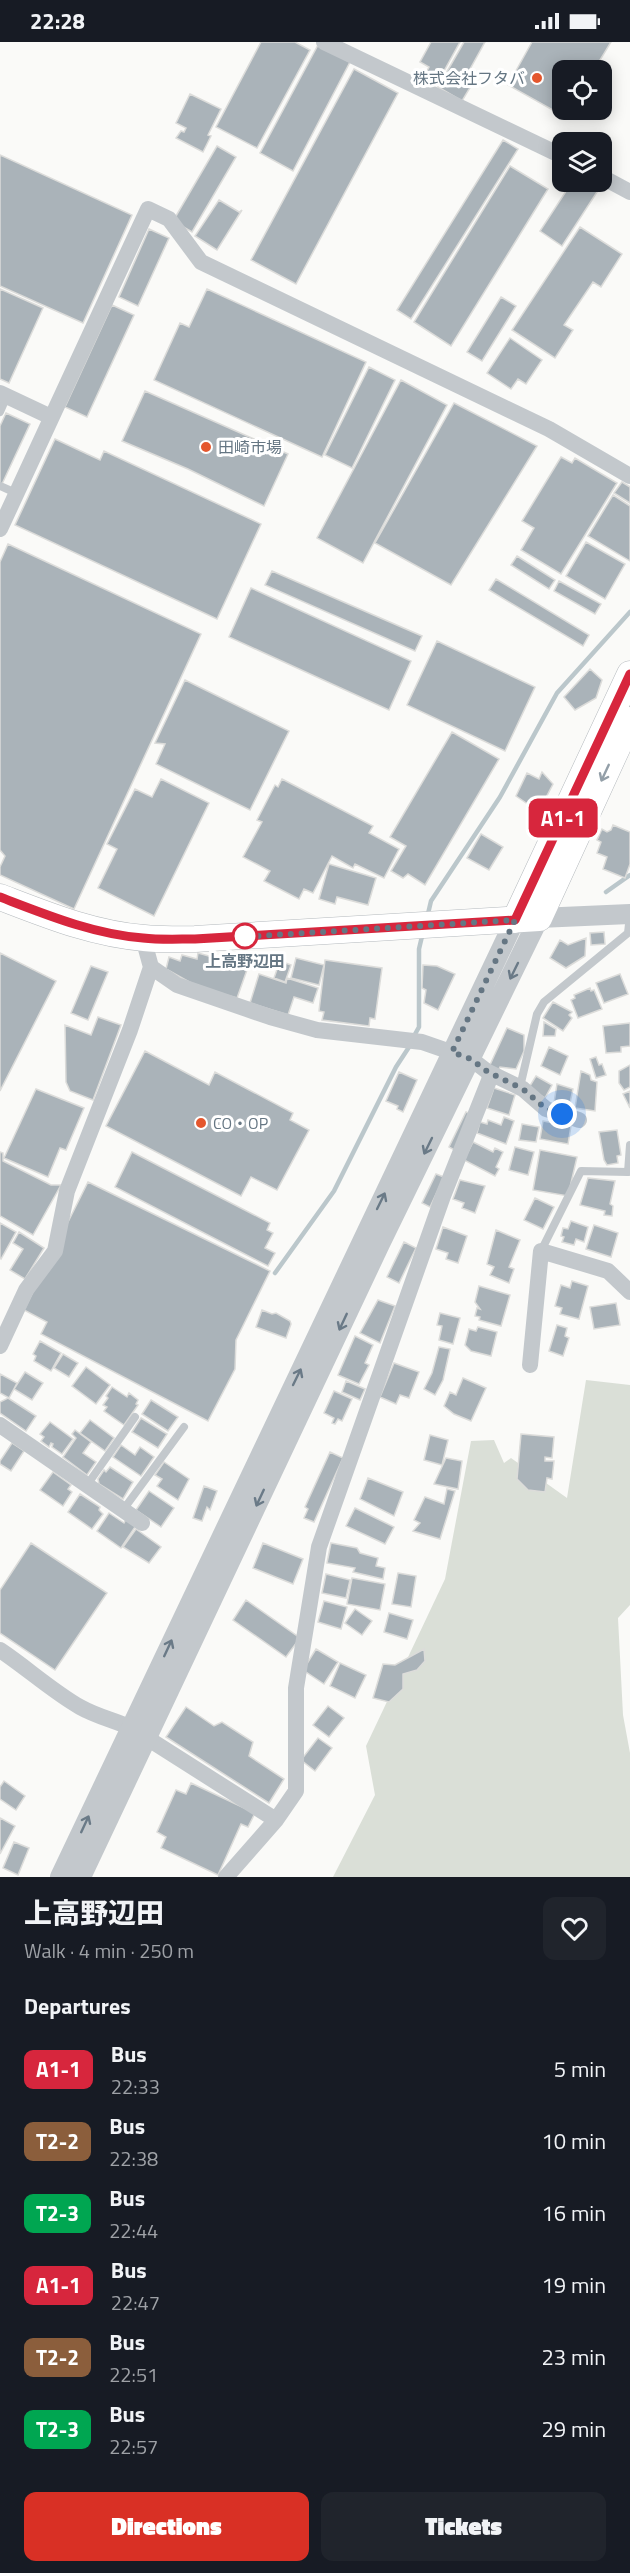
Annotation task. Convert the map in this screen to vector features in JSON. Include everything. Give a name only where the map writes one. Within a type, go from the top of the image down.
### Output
[{"type":"main road","points":[[527,919],[630,674]]},
{"type":"main road","points":[[527,919],[630,720]]},
{"type":"main road","points":[[0,897],[62,921],[104,932],[143,938],[195,939],[527,919]]},
{"type":"street","points":[[324,42],[552,151]]},
{"type":"street","points":[[612,182],[630,192]]},
{"type":"street","points":[[0,530],[148,209],[169,219],[201,262],[549,429],[630,476]]},
{"type":"street","points":[[4,394],[51,417]]},
{"type":"street","points":[[527,919],[630,914]]},
{"type":"street","points":[[81,1877],[147,1738],[288,1416],[452,1052],[527,919]]},
{"type":"street","points":[[60,1877],[130,1725],[471,1059],[527,919]]},
{"type":"street","points":[[0,1346],[26,1290],[55,1251],[69,1183],[130,1030],[151,967],[143,938]]},
{"type":"street","points":[[151,967],[177,985],[270,1017],[317,1030],[422,1042],[452,1052],[471,1059],[488,1072],[520,1087],[546,1109],[579,1120]]},
{"type":"street","points":[[226,1877],[276,1820],[296,1791],[296,1688],[319,1547],[435,1217],[490,1078],[488,1072]]},
{"type":"street","points":[[530,1365],[541,1251],[608,1271],[630,1292]]},
{"type":"street","points":[[0,1425],[142,1523]]},
{"type":"street","points":[[0,1650],[79,1706],[100,1717],[130,1725],[276,1820]]},
{"type":"lane","points":[[0,412],[4,394]]},
{"type":"lane","points":[[0,486],[16,493]]},
{"type":"lane","points":[[520,1087],[537,1014],[544,1002],[628,933],[630,914]]},
{"type":"lane","points":[[541,1251],[581,1171],[628,1172],[630,1145]]},
{"type":"lane","points":[[87,1485],[135,1418]]},
{"type":"lane","points":[[123,1510],[184,1427]]},
{"type":"shaded area","points":[[586,1380],[630,1385],[630,1605],[618,1618],[623,1715],[630,1753],[630,1877],[333,1877],[375,1795],[366,1746],[445,1579],[471,1441],[494,1440],[504,1463],[511,1458],[567,1498]]},
{"type":"building","points":[[261,42],[295,42],[310,50],[257,148],[216,127]]},
{"type":"building","points":[[431,42],[460,42],[439,80],[426,73],[429,67],[420,62]]},
{"type":"building","points":[[464,42],[485,42],[469,71],[477,76],[462,101],[438,87]]},
{"type":"building","name":"株式会社フタバ","points":[[532,42],[611,42],[600,60],[552,60],[552,110],[508,85]]},
{"type":"building","points":[[318,45],[350,62],[293,171],[260,153]]},
{"type":"building","points":[[354,69],[398,93],[296,284],[251,260]]},
{"type":"building","points":[[190,94],[221,109],[208,135],[211,136],[203,152],[176,138],[186,128],[176,123]]},
{"type":"building","points":[[503,140],[518,149],[411,319],[397,310]]},
{"type":"building","points":[[217,146],[236,157],[192,232],[173,221]]},
{"type":"building","points":[[0,155],[132,215],[83,323],[0,286]]},
{"type":"building","points":[[510,166],[548,189],[451,346],[414,322]]},
{"type":"building","points":[[565,192],[597,192],[562,246],[540,231]]},
{"type":"building","points":[[219,200],[239,212],[242,210],[217,250],[195,236]]},
{"type":"building","points":[[580,227],[622,254],[601,287],[593,282],[564,325],[573,330],[555,358],[512,330]]},
{"type":"building","points":[[149,229],[169,238],[138,306],[119,297]]},
{"type":"building","points":[[0,289],[43,308],[9,383],[0,379]]},
{"type":"building","points":[[207,289],[366,362],[322,457],[154,380],[180,323],[189,327]]},
{"type":"building","points":[[501,297],[516,306],[482,361],[467,352]]},
{"type":"building","points":[[112,305],[134,315],[87,417],[65,407]]},
{"type":"building","points":[[510,338],[542,360],[526,384],[518,379],[511,389],[487,373]]},
{"type":"building","points":[[369,367],[395,380],[352,468],[325,455]]},
{"type":"building","points":[[401,380],[447,405],[363,563],[317,538]]},
{"type":"building","name":"田崎市場","points":[[145,391],[288,454],[264,506],[188,469],[122,441]]},
{"type":"building","points":[[454,403],[537,446],[451,585],[375,543]]},
{"type":"building","points":[[6,413],[30,424],[2,484],[0,483],[0,426]]},
{"type":"building","points":[[55,439],[100,460],[104,451],[261,524],[217,619],[15,525]]},
{"type":"building","points":[[561,457],[572,463],[575,458],[617,483],[561,574],[521,550],[534,528],[522,521]]},
{"type":"building","points":[[622,482],[630,487],[630,503],[614,493]]},
{"type":"building","points":[[613,495],[630,506],[630,561],[588,536]]},
{"type":"building","points":[[586,542],[625,564],[605,599],[566,576]]},
{"type":"building","points":[[8,544],[201,634],[74,909],[0,875],[0,867],[5,856],[0,850],[0,562]]},
{"type":"building","points":[[517,556],[555,580],[549,589],[511,565]]},
{"type":"building","points":[[272,571],[422,636],[415,651],[265,585]]},
{"type":"building","points":[[496,579],[589,635],[583,646],[489,590]]},
{"type":"building","points":[[559,581],[601,604],[595,614],[554,591]]},
{"type":"building","points":[[251,588],[411,661],[389,710],[229,637]]},
{"type":"building","points":[[437,641],[535,687],[505,751],[407,705]]},
{"type":"building","points":[[590,669],[602,680],[596,698],[575,710],[564,697]]},
{"type":"building","points":[[185,680],[289,731],[250,810],[156,764],[165,744],[155,743]]},
{"type":"building","points":[[452,732],[499,759],[425,885],[408,874],[403,878],[391,871],[406,846],[390,837]]},
{"type":"building","points":[[542,772],[553,784],[541,807],[537,805],[535,809],[516,796],[527,773],[539,779]]},
{"type":"building","points":[[161,779],[209,803],[154,916],[98,888],[117,849],[107,844],[135,789],[152,797]]},
{"type":"building","points":[[282,779],[373,826],[369,833],[399,849],[384,878],[355,864],[353,868],[332,856],[313,893],[304,889],[299,899],[264,881],[270,871],[243,857],[262,822],[257,820],[275,785],[278,787]]},
{"type":"building","points":[[613,825],[630,832],[630,864],[625,878],[603,869],[607,857],[597,853],[601,842],[597,840],[602,829],[607,832]]},
{"type":"building","points":[[481,834],[503,847],[489,870],[467,858]]},
{"type":"building","points":[[329,864],[376,878],[368,905],[337,897],[335,904],[319,899]]},
{"type":"building","points":[[604,932],[605,944],[591,945],[590,933]]},
{"type":"building","points":[[586,938],[585,956],[566,968],[550,958],[560,940],[568,945]]},
{"type":"building","points":[[0,953],[56,981],[0,1091]]},
{"type":"building","points":[[198,953],[248,967],[237,998],[200,988],[166,969],[169,957],[180,961],[182,955],[197,959]]},
{"type":"building","points":[[296,958],[324,965],[319,985],[291,978]]},
{"type":"building","points":[[325,960],[382,968],[375,1019],[370,1018],[369,1026],[322,1020],[324,1012],[319,1011]]},
{"type":"building","points":[[280,961],[291,965],[285,982],[274,978]]},
{"type":"building","points":[[423,965],[437,966],[455,974],[438,1010],[424,1003],[426,990],[422,988]]},
{"type":"building","points":[[91,966],[108,972],[88,1020],[71,1013]]},
{"type":"building","points":[[259,974],[286,983],[287,978],[318,988],[313,1003],[294,997],[288,1015],[250,1003]]},
{"type":"building","points":[[620,974],[628,994],[604,1003],[596,983]]},
{"type":"building","points":[[590,988],[591,991],[594,990],[602,1009],[578,1018],[571,1000],[575,998],[574,995]]},
{"type":"building","points":[[553,1002],[572,1012],[569,1015],[572,1018],[563,1031],[543,1018]]},
{"type":"building","points":[[98,1017],[121,1025],[93,1100],[70,1091],[66,1082],[65,1025],[91,1035]]},
{"type":"building","points":[[544,1022],[556,1029],[555,1036],[543,1036]]},
{"type":"building","points":[[630,1023],[630,1046],[621,1047],[621,1052],[606,1053],[603,1026]]},
{"type":"building","points":[[507,1028],[524,1035],[524,1051],[516,1069],[500,1067],[498,1071],[489,1067]]},
{"type":"building","points":[[549,1047],[568,1056],[560,1075],[541,1066]]},
{"type":"building","name":"CO・OP","points":[[145,1051],[209,1085],[215,1072],[293,1113],[290,1120],[309,1130],[277,1190],[251,1177],[241,1196],[106,1126]]},
{"type":"building","points":[[596,1057],[599,1065],[602,1064],[606,1075],[596,1078],[590,1059]]},
{"type":"building","points":[[630,1065],[630,1087],[624,1090],[619,1083],[619,1071]]},
{"type":"building","points":[[581,1071],[590,1075],[591,1080],[597,1082],[595,1111],[575,1108]]},
{"type":"building","points":[[399,1072],[417,1080],[403,1112],[397,1109],[398,1106],[386,1101]]},
{"type":"building","points":[[536,1076],[552,1085],[545,1098],[528,1089]]},
{"type":"building","points":[[557,1084],[573,1089],[570,1103],[567,1102],[567,1105],[554,1103]]},
{"type":"building","points":[[494,1088],[515,1095],[509,1115],[487,1108]]},
{"type":"building","points":[[36,1089],[84,1108],[66,1150],[60,1148],[48,1177],[4,1158]]},
{"type":"building","points":[[630,1091],[630,1108],[623,1094]]},
{"type":"building","points":[[466,1112],[471,1114],[456,1151],[449,1147]]},
{"type":"building","points":[[504,1117],[514,1121],[506,1144],[477,1133],[480,1122],[487,1124],[488,1120],[501,1125]]},
{"type":"building","points":[[543,1121],[571,1126],[568,1144],[540,1139]]},
{"type":"building","points":[[522,1124],[539,1127],[536,1142],[519,1140]]},
{"type":"building","points":[[617,1130],[621,1155],[617,1156],[618,1163],[607,1165],[599,1132]]},
{"type":"building","points":[[473,1142],[493,1152],[495,1148],[503,1152],[496,1167],[499,1169],[495,1176],[464,1160]]},
{"type":"building","points":[[515,1147],[534,1152],[528,1175],[509,1170]]},
{"type":"building","points":[[540,1150],[577,1157],[568,1196],[533,1190]]},
{"type":"building","points":[[0,1152],[3,1153],[3,1161],[51,1185],[61,1185],[33,1235],[0,1216]]},
{"type":"building","points":[[132,1152],[270,1223],[267,1230],[273,1233],[265,1248],[275,1253],[268,1266],[115,1187]]},
{"type":"building","points":[[436,1174],[444,1177],[430,1207],[422,1203]]},
{"type":"building","points":[[588,1178],[615,1181],[610,1204],[613,1206],[612,1216],[604,1215],[605,1211],[580,1205]]},
{"type":"building","points":[[460,1180],[485,1186],[475,1213],[462,1208],[464,1203],[453,1199]]},
{"type":"building","points":[[88,1182],[270,1271],[236,1340],[235,1369],[208,1421],[41,1334],[47,1322],[24,1310]]},
{"type":"building","points":[[535,1198],[554,1207],[543,1229],[524,1220]]},
{"type":"building","points":[[571,1221],[588,1227],[584,1242],[576,1239],[574,1245],[562,1242],[563,1228],[568,1229]]},
{"type":"building","points":[[0,1223],[16,1232],[1,1259],[0,1258]]},
{"type":"building","points":[[594,1225],[618,1233],[611,1257],[586,1249]]},
{"type":"building","points":[[443,1227],[467,1236],[458,1263],[446,1259],[448,1253],[436,1249]]},
{"type":"building","points":[[496,1230],[520,1240],[509,1267],[514,1269],[509,1283],[490,1275],[494,1267],[487,1264]]},
{"type":"building","points":[[19,1232],[44,1248],[25,1279],[10,1270],[23,1249],[13,1243]]},
{"type":"building","points":[[404,1242],[416,1248],[399,1283],[387,1277]]},
{"type":"building","points":[[572,1281],[588,1286],[579,1319],[560,1314],[562,1308],[555,1306],[561,1285],[570,1288]]},
{"type":"building","points":[[479,1286],[510,1295],[501,1326],[479,1320],[480,1317],[475,1316],[477,1308],[480,1309],[475,1302]]},
{"type":"building","points":[[378,1300],[395,1306],[380,1343],[360,1333]]},
{"type":"building","points":[[616,1303],[620,1325],[594,1329],[590,1307]]},
{"type":"building","points":[[262,1310],[272,1314],[276,1313],[290,1321],[286,1338],[256,1327]]},
{"type":"building","points":[[440,1313],[460,1318],[453,1344],[439,1340],[442,1326],[437,1325]]},
{"type":"building","points":[[557,1325],[567,1328],[565,1336],[569,1338],[563,1356],[549,1351]]},
{"type":"building","points":[[478,1327],[497,1332],[491,1356],[471,1351],[465,1345],[469,1329],[476,1331]]},
{"type":"building","points":[[355,1336],[373,1345],[365,1363],[369,1365],[359,1384],[338,1375]]},
{"type":"building","points":[[40,1341],[61,1353],[51,1371],[34,1361],[36,1356],[33,1354]]},
{"type":"building","points":[[439,1347],[450,1349],[443,1380],[435,1395],[424,1389],[432,1373]]},
{"type":"building","points":[[63,1354],[78,1363],[69,1377],[54,1368]]},
{"type":"building","points":[[394,1363],[419,1372],[409,1398],[400,1395],[396,1404],[380,1397]]},
{"type":"building","points":[[86,1367],[110,1385],[96,1404],[72,1386]]},
{"type":"building","points":[[25,1372],[43,1383],[32,1400],[14,1389]]},
{"type":"building","points":[[0,1374],[17,1383],[9,1398],[0,1393]]},
{"type":"building","points":[[463,1378],[486,1388],[471,1421],[454,1414],[444,1406],[450,1392],[456,1395]]},
{"type":"building","points":[[346,1381],[365,1389],[360,1400],[342,1392]]},
{"type":"building","points":[[112,1387],[127,1397],[129,1393],[138,1400],[136,1404],[138,1405],[124,1425],[104,1411],[107,1407],[103,1405],[108,1398],[106,1396]]},
{"type":"building","points":[[334,1391],[352,1399],[342,1421],[338,1419],[335,1424],[332,1423],[334,1418],[324,1413]]},
{"type":"building","points":[[8,1398],[36,1416],[26,1431],[0,1413],[0,1402]]},
{"type":"building","points":[[151,1400],[178,1417],[168,1431],[142,1414]]},
{"type":"building","points":[[141,1418],[167,1434],[158,1448],[132,1432]]},
{"type":"building","points":[[90,1420],[114,1438],[105,1451],[80,1433]]},
{"type":"building","points":[[50,1422],[73,1439],[62,1454],[52,1447],[53,1444],[51,1443],[49,1447],[41,1441],[44,1437],[40,1434]]},
{"type":"building","points":[[75,1430],[91,1442],[83,1453],[96,1462],[87,1475],[63,1457],[76,1438],[72,1434]]},
{"type":"building","points":[[521,1434],[554,1437],[552,1458],[545,1457],[545,1461],[554,1461],[552,1479],[547,1478],[545,1492],[528,1490],[517,1479]]},
{"type":"building","points":[[430,1435],[448,1440],[442,1465],[424,1460]]},
{"type":"building","points":[[12,1443],[24,1451],[11,1471],[0,1464],[0,1461]]},
{"type":"building","points":[[121,1445],[135,1455],[140,1447],[154,1457],[141,1476],[113,1457]]},
{"type":"building","points":[[330,1452],[343,1458],[314,1522],[304,1518],[308,1509],[305,1507]]},
{"type":"building","points":[[446,1458],[462,1461],[458,1489],[434,1484]]},
{"type":"building","points":[[164,1462],[189,1479],[178,1500],[157,1486],[162,1479],[155,1475]]},
{"type":"building","points":[[110,1467],[133,1482],[123,1499],[99,1484],[98,1479],[104,1470],[106,1472]]},
{"type":"building","points":[[53,1472],[71,1485],[68,1489],[72,1492],[63,1506],[40,1490]]},
{"type":"building","points":[[368,1478],[403,1492],[394,1516],[360,1499]]},
{"type":"building","points":[[204,1486],[217,1491],[210,1510],[207,1507],[202,1521],[193,1518]]},
{"type":"building","points":[[447,1489],[455,1491],[440,1539],[413,1531],[420,1523],[414,1520],[425,1497],[444,1504]]},
{"type":"building","points":[[149,1491],[174,1508],[161,1527],[136,1510]]},
{"type":"building","points":[[80,1494],[100,1507],[99,1510],[103,1514],[92,1529],[68,1512]]},
{"type":"building","points":[[355,1508],[394,1527],[385,1544],[346,1526]]},
{"type":"building","points":[[109,1513],[124,1523],[127,1517],[137,1524],[121,1548],[97,1531]]},
{"type":"building","points":[[136,1529],[161,1547],[149,1563],[123,1547]]},
{"type":"building","points":[[31,1543],[107,1593],[55,1670],[0,1633],[0,1590]]},
{"type":"building","points":[[263,1543],[303,1559],[293,1584],[253,1568]]},
{"type":"building","points":[[331,1543],[357,1548],[360,1553],[378,1558],[376,1566],[385,1568],[383,1579],[353,1572],[355,1568],[327,1563]]},
{"type":"building","points":[[398,1573],[416,1576],[411,1607],[392,1604]]},
{"type":"building","points":[[326,1574],[350,1580],[346,1598],[322,1593]]},
{"type":"building","points":[[352,1578],[385,1584],[380,1610],[347,1604]]},
{"type":"building","points":[[246,1600],[300,1638],[286,1657],[233,1620]]},
{"type":"building","points":[[324,1601],[347,1607],[341,1629],[318,1622]]},
{"type":"building","points":[[355,1609],[372,1621],[362,1635],[345,1623]]},
{"type":"building","points":[[389,1613],[413,1620],[407,1639],[384,1632]]},
{"type":"building","points":[[316,1649],[338,1662],[324,1684],[303,1670]]},
{"type":"building","points":[[424,1649],[425,1661],[417,1670],[403,1674],[403,1689],[389,1702],[373,1698],[383,1664],[395,1665]]},
{"type":"building","points":[[340,1663],[366,1675],[355,1698],[330,1686]]},
{"type":"building","points":[[328,1706],[344,1718],[329,1737],[313,1725]]},
{"type":"building","points":[[186,1707],[214,1726],[222,1722],[253,1742],[249,1756],[284,1779],[269,1803],[166,1737]]},
{"type":"building","points":[[318,1738],[332,1748],[315,1771],[301,1760]]},
{"type":"building","points":[[4,1781],[25,1796],[16,1810],[0,1799],[0,1787]]},
{"type":"building","points":[[191,1783],[255,1813],[248,1827],[241,1824],[218,1875],[161,1848],[166,1837],[157,1832],[176,1790],[186,1794]]},
{"type":"building","points":[[0,1818],[15,1826],[0,1854]]},
{"type":"building","points":[[14,1842],[29,1848],[18,1875],[3,1868]]},
{"type":"waterway","points":[[427,918],[431,901],[500,797],[557,693],[630,612]]},
{"type":"waterway","points":[[606,892],[630,875]]},
{"type":"waterway","points":[[414,1036],[419,1027],[419,949],[423,932]]},
{"type":"waterway","points":[[275,1273],[334,1191],[396,1067],[411,1044]]},
{"type":"bus line","name":"A1-1","points":[[0,897],[62,921],[104,932],[143,938],[195,939],[515,920],[630,674]]},
{"type":"place","name":"株式会社フタバ","points":[[537,78]]},
{"type":"place","name":"田崎市場","points":[[206,447]]},
{"type":"place","name":"上高野辺田","points":[[245,936]]},
{"type":"place","name":"CO・OP","points":[[201,1123]]},
{"type":"route","points":[[245,936],[241,937],[515,920],[452,1052],[471,1059],[488,1072],[523,1089],[546,1109],[562,1114]]}]
